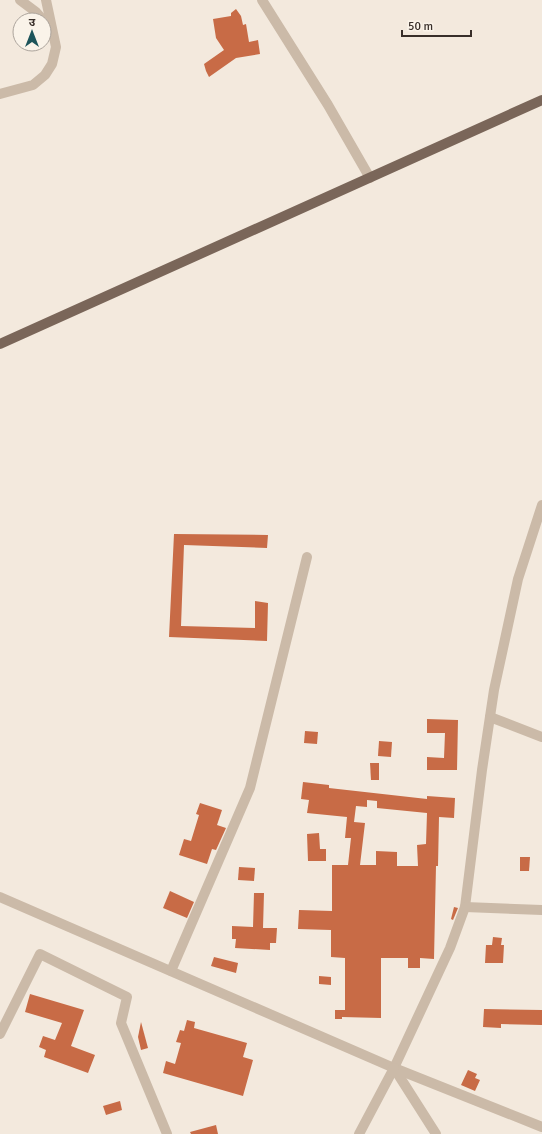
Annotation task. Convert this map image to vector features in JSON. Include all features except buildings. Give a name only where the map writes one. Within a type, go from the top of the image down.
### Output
[{"type":"main road","points":[[0,344],[542,100]]},
{"type":"street","points":[[20,0],[36,12]]},
{"type":"street","points":[[0,94],[32,85],[45,75],[52,64],[56,47],[46,0]]},
{"type":"street","points":[[262,0],[328,106],[370,178]]},
{"type":"street","points":[[359,1134],[394,1068],[450,948],[465,907],[494,690],[518,579],[542,505]]},
{"type":"street","points":[[171,971],[250,788],[307,557]]},
{"type":"street","points":[[490,717],[542,737]]},
{"type":"street","points":[[0,897],[394,1068],[542,1127]]},
{"type":"street","points":[[465,907],[542,910]]},
{"type":"street","points":[[0,1034],[40,954],[127,997],[121,1023],[167,1134]]},
{"type":"street","points":[[394,1068],[436,1134]]}]
